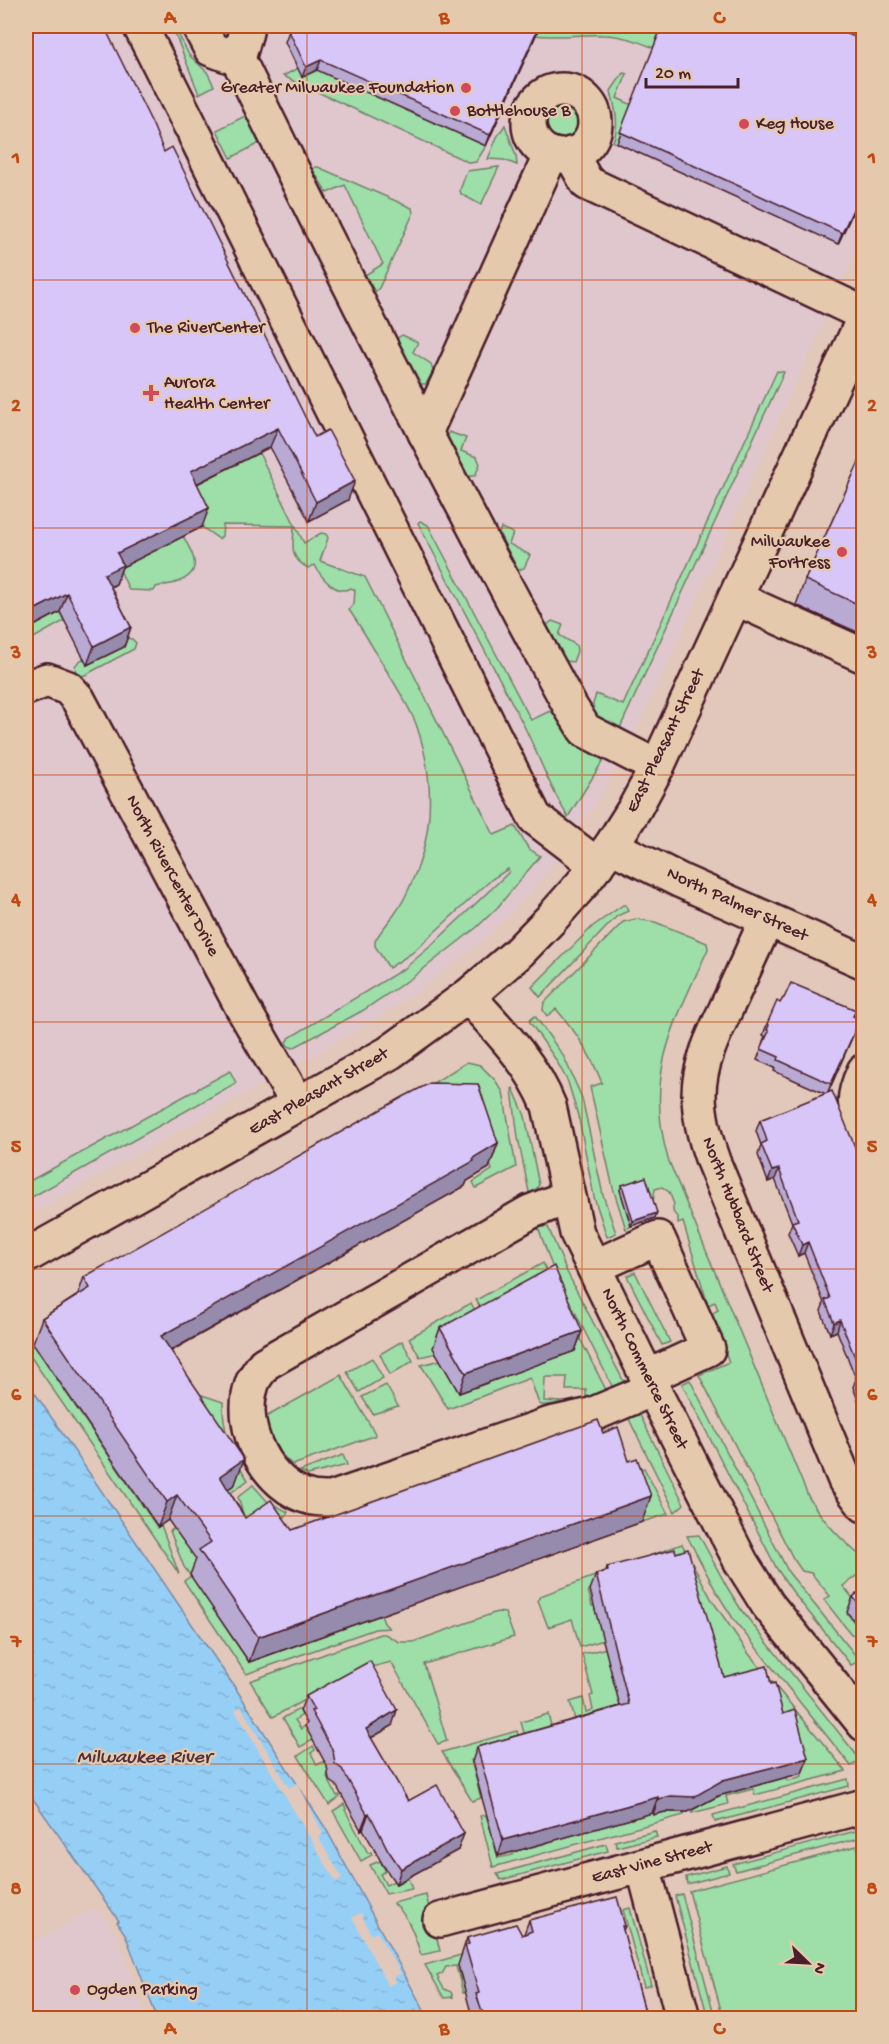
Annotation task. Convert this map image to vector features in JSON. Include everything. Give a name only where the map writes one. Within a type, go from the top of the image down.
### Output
[{"type":"street","name":"North Palmer Street","points":[[140,26],[535,818],[604,855],[681,881],[864,962]]},
{"type":"street","points":[[199,26],[211,49],[238,59]]},
{"type":"street","points":[[243,26],[246,32],[238,59],[369,326],[473,528],[585,730],[657,767]]},
{"type":"street","points":[[425,433],[561,154],[587,183],[861,329]]},
{"type":"street","name":"East Pleasant Street","points":[[28,1249],[389,1053],[468,996],[517,954],[550,920],[604,855],[635,808],[657,767],[861,329]]},
{"type":"street","points":[[735,598],[864,656]]},
{"type":"street","name":"North RiverCenter Drive","points":[[26,688],[47,680],[68,688],[78,699],[242,1007],[298,1104]]},
{"type":"street","name":"North Hubbard Street","points":[[767,919],[712,1038],[702,1069],[699,1092],[701,1120],[713,1161],[845,1480],[864,1505]]},
{"type":"street","name":"North Commerce Street","points":[[468,996],[525,1060],[544,1093],[549,1106],[577,1233],[741,1563],[768,1605],[864,1724]]},
{"type":"street","points":[[864,1071],[855,1092],[855,1106],[864,1134]]},
{"type":"street","points":[[568,1197],[531,1212],[264,1364],[252,1383],[247,1407],[251,1433],[260,1456],[273,1474],[289,1487],[310,1497],[331,1500],[550,1424],[591,1415],[708,1349],[658,1238],[594,1267]]},
{"type":"street","name":"East Vine Street","points":[[440,1920],[864,1806]]},
{"type":"street","points":[[643,1866],[683,2019]]},
{"type":"shaded area","points":[[26,26],[863,26],[863,236],[639,725],[603,792],[539,882],[481,942],[412,996],[351,1034],[26,1217]]},
{"type":"shaded area","name":"Ogden Parking","points":[[92,1909],[99,1911],[117,1936],[146,2018],[26,2018],[26,1943],[56,1931]]},
{"type":"green space","points":[[172,26],[189,55],[207,72],[214,86],[199,94]]},
{"type":"green space","points":[[539,26],[663,26],[654,48],[610,35],[535,35]]},
{"type":"green space","points":[[298,68],[321,69],[323,73],[486,146],[476,162],[470,163],[283,76]]},
{"type":"green space","points":[[623,73],[627,74],[617,98],[632,105],[617,143],[613,142],[616,123],[611,91]]},
{"type":"green space","points":[[560,104],[573,109],[578,122],[573,135],[560,140],[547,135],[542,122],[547,109]]},
{"type":"green space","points":[[249,114],[261,140],[258,144],[231,158],[217,130]]},
{"type":"green space","points":[[505,125],[517,165],[504,160],[488,159]]},
{"type":"green space","points":[[315,167],[412,208],[413,214],[379,288],[375,292],[365,275],[383,264],[345,185],[327,193],[313,170]]},
{"type":"green space","points":[[499,167],[481,205],[461,194],[460,190],[467,171]]},
{"type":"green space","points":[[402,335],[418,342],[413,352],[431,364],[433,371],[426,384],[420,384],[396,339]]},
{"type":"green space","points":[[777,371],[784,372],[620,728],[595,718],[593,704],[596,694],[623,705]]},
{"type":"green space","points":[[449,432],[466,438],[461,451],[477,457],[480,464],[475,476],[468,476],[448,437]]},
{"type":"green space","points":[[259,453],[304,543],[321,533],[326,534],[328,538],[320,561],[365,577],[494,835],[515,826],[528,848],[540,856],[497,908],[476,928],[413,977],[362,1011],[293,1048],[286,1042],[289,1038],[405,968],[509,872],[508,869],[492,879],[412,953],[389,968],[375,946],[375,941],[405,898],[425,841],[430,802],[422,743],[406,702],[349,610],[354,604],[355,590],[335,588],[325,580],[315,565],[308,568],[301,564],[293,550],[294,526],[223,525],[222,536],[219,539],[202,527],[184,490]]},
{"type":"green space","points":[[420,521],[428,525],[531,720],[550,711],[558,717],[578,743],[604,759],[568,817],[522,722],[418,523]]},
{"type":"green space","points":[[501,528],[513,533],[509,544],[530,555],[524,568],[518,570],[499,533]]},
{"type":"green space","points":[[183,536],[193,557],[194,569],[190,574],[175,583],[156,587],[154,591],[129,590],[119,568]]},
{"type":"green space","points":[[60,612],[64,621],[30,640],[26,649],[26,630]]},
{"type":"green space","points":[[552,621],[563,625],[559,635],[576,645],[577,651],[573,662],[566,661],[547,625]]},
{"type":"green space","points":[[126,638],[136,643],[134,649],[85,675],[81,676],[76,672],[75,666],[79,661]]},
{"type":"green space","points":[[626,905],[628,911],[617,916],[540,997],[532,987],[593,926]]},
{"type":"green space","points":[[636,919],[655,922],[707,943],[708,949],[674,1026],[666,1050],[659,1101],[661,1129],[668,1159],[808,1496],[832,1529],[863,1558],[863,1580],[856,1576],[843,1586],[856,1602],[847,1613],[861,1631],[857,1635],[851,1634],[824,1600],[830,1596],[811,1573],[802,1571],[793,1558],[699,1375],[729,1362],[711,1314],[718,1310],[715,1302],[708,1305],[683,1222],[678,1224],[678,1217],[673,1211],[674,1204],[669,1192],[662,1187],[655,1189],[652,1208],[620,1190],[631,1226],[626,1229],[613,1188],[590,1087],[602,1083],[588,1053],[564,1018],[556,1009],[547,1016],[543,1010],[544,1003],[623,922]]},
{"type":"green space","points":[[535,1016],[564,1057],[582,1098],[603,1195],[616,1233],[607,1237],[594,1197],[579,1119],[568,1082],[529,1021]]},
{"type":"green space","points":[[467,1062],[480,1065],[503,1092],[516,1167],[476,1188],[473,1182],[492,1170],[472,1109],[420,1091]]},
{"type":"green space","points":[[230,1071],[236,1083],[32,1197],[26,1196],[26,1183]]},
{"type":"green space","points":[[513,1088],[525,1116],[539,1185],[530,1197],[518,1138]]},
{"type":"green space","points":[[538,1227],[548,1227],[567,1272],[624,1382],[613,1388],[552,1266]]},
{"type":"green space","points":[[543,1263],[562,1303],[487,1318],[476,1300]]},
{"type":"green space","points":[[635,1272],[670,1342],[662,1345],[627,1276]]},
{"type":"green space","points":[[471,1303],[481,1322],[437,1353],[420,1357],[409,1338]]},
{"type":"green space","points":[[565,1309],[607,1392],[586,1401],[586,1390],[566,1390],[567,1377],[545,1377],[544,1401],[578,1403],[539,1404],[530,1378],[448,1409],[421,1365],[441,1360]]},
{"type":"green space","points":[[402,1341],[413,1361],[390,1375],[380,1354]]},
{"type":"green space","points":[[34,1345],[157,1527],[161,1525],[179,1574],[26,1350]]},
{"type":"green space","points":[[372,1358],[383,1378],[359,1392],[347,1372]]},
{"type":"green space","points":[[341,1375],[376,1435],[293,1465],[282,1455],[275,1444],[266,1417]]},
{"type":"green space","points":[[690,1380],[789,1573],[860,1661],[851,1665],[777,1569],[682,1384]]},
{"type":"green space","points":[[386,1385],[398,1406],[373,1414],[362,1397]]},
{"type":"green space","points":[[193,1392],[223,1402],[224,1423],[229,1443],[248,1480],[229,1494],[207,1504],[235,1484]]},
{"type":"green space","points":[[640,1415],[684,1504],[675,1512],[628,1417]]},
{"type":"green space","points":[[343,1455],[347,1465],[308,1475],[300,1471]]},
{"type":"green space","points":[[644,1468],[668,1514],[642,1522],[617,1477]]},
{"type":"green space","points":[[253,1485],[267,1501],[288,1512],[285,1517],[278,1514],[249,1534],[238,1497]]},
{"type":"green space","points":[[173,1529],[199,1551],[201,1567],[190,1575],[184,1567],[170,1531]]},
{"type":"green space","points":[[699,1535],[742,1611],[860,1760],[851,1766],[734,1620],[687,1536]]},
{"type":"green space","points":[[682,1544],[712,1600],[749,1654],[846,1771],[755,1795],[753,1789],[726,1796],[728,1804],[692,1813],[692,1810],[698,1807],[698,1803],[718,1797],[716,1791],[787,1777],[788,1781],[802,1776],[798,1760],[712,1697],[603,1586],[588,1590],[604,1640],[580,1647],[572,1619],[548,1627],[538,1600],[540,1596]]},
{"type":"green space","points":[[191,1576],[249,1662],[381,1615],[389,1628],[375,1629],[246,1674],[184,1581]]},
{"type":"green space","points":[[497,1612],[505,1613],[514,1637],[424,1664],[447,1741],[438,1744],[391,1662],[360,1670],[273,1717],[250,1681],[380,1634],[385,1634],[399,1642],[413,1642]]},
{"type":"green space","points":[[611,1647],[616,1665],[610,1667],[614,1684],[632,1724],[580,1738],[570,1702],[583,1698],[586,1712],[593,1710],[590,1696],[593,1695],[582,1654]]},
{"type":"green space","points":[[299,1709],[302,1715],[295,1720],[301,1729],[305,1726],[313,1740],[300,1747],[283,1718]]},
{"type":"green space","points":[[548,1714],[553,1733],[526,1740],[521,1722]]},
{"type":"green space","points":[[517,1731],[521,1749],[471,1760],[481,1798],[472,1801],[442,1752]]},
{"type":"green space","points":[[313,1746],[315,1750],[311,1753],[317,1765],[327,1760],[330,1766],[327,1767],[329,1771],[327,1777],[337,1796],[340,1797],[329,1805],[298,1756]]},
{"type":"green space","points":[[848,1779],[849,1786],[715,1822],[713,1815]]},
{"type":"green space","points":[[344,1804],[368,1853],[371,1852],[372,1855],[361,1861],[333,1811]]},
{"type":"green space","points":[[679,1808],[684,1815],[493,1867],[480,1816],[486,1815],[498,1858],[547,1843],[546,1837],[630,1814]]},
{"type":"green space","points":[[863,1829],[863,1837],[736,1871],[733,1864]]},
{"type":"green space","points":[[655,1831],[657,1837],[617,1847],[615,1841]]},
{"type":"green space","points":[[606,1844],[608,1851],[501,1880],[497,1874]]},
{"type":"green space","points":[[857,1846],[864,1872],[863,2017],[723,2018],[689,1891]]},
{"type":"green space","points":[[380,1861],[385,1870],[388,1870],[380,1874],[386,1885],[394,1881],[396,1884],[408,1878],[412,1889],[386,1894],[370,1865]]},
{"type":"green space","points":[[727,1866],[729,1873],[687,1884],[686,1877]]},
{"type":"green space","points":[[682,1894],[715,2018],[708,2018],[675,1896]]},
{"type":"green space","points":[[426,1895],[440,1951],[421,1955],[407,1920],[393,1903]]},
{"type":"green space","points":[[630,1908],[651,1985],[644,1987],[623,1910]]},
{"type":"green space","points":[[525,1937],[458,1965],[461,1980],[466,1979],[473,1990],[463,1993],[456,1966],[446,1967],[442,1974],[437,1976],[444,1989],[451,1992],[453,1997],[444,1998],[425,1965]]},
{"type":"water","name":"Milwaukee River","points":[[26,1380],[238,1692],[326,1829],[428,2018],[157,2018],[125,1934],[117,1922],[119,1921],[26,1789]]},
{"type":"pier","points":[[241,1707],[289,1788],[297,1783],[304,1795],[323,1834],[318,1837],[342,1878],[336,1882],[235,1710]]},
{"type":"pier","points":[[361,1913],[371,1935],[377,1932],[401,1974],[393,1977],[396,1982],[388,1986],[352,1917]]},
{"type":"building","name":"Aurora Health Center","points":[[26,26],[104,26],[164,152],[172,147],[315,437],[328,430],[355,481],[316,502],[278,428],[191,471],[209,508],[117,553],[123,565],[104,574],[131,627],[94,646],[67,593],[26,614]]},
{"type":"building","name":"Bottlehouse B","points":[[301,26],[539,26],[490,135],[321,60],[306,67],[289,31]]},
{"type":"building","name":"Keg House","points":[[662,26],[829,26],[864,41],[864,186],[842,233],[620,132]]},
{"type":"building","name":"Milwaukee Fortress","points":[[864,451],[864,607],[805,580]]},
{"type":"building","points":[[791,983],[856,1010],[853,1016],[860,1019],[831,1084],[778,1060],[779,1057],[761,1049],[769,1031],[767,1024],[777,1001],[780,1003],[784,998]]},
{"type":"building","points":[[430,1083],[478,1084],[498,1143],[473,1158],[474,1161],[161,1336],[244,1459],[220,1476],[245,1518],[271,1500],[292,1530],[598,1420],[603,1433],[618,1427],[629,1461],[637,1458],[651,1496],[258,1637],[199,1550],[211,1542],[177,1495],[167,1502],[42,1318],[90,1288],[84,1277]]},
{"type":"building","points":[[832,1091],[864,1169],[864,1395],[856,1377],[862,1375],[840,1320],[834,1323],[825,1300],[830,1298],[808,1242],[802,1245],[792,1222],[798,1220],[779,1169],[772,1171],[761,1144],[767,1141],[760,1120]]},
{"type":"building","points":[[646,1177],[657,1213],[633,1221],[622,1185]]},
{"type":"building","points":[[554,1266],[582,1331],[466,1373],[440,1328]]},
{"type":"building","points":[[675,1549],[676,1553],[688,1549],[724,1677],[767,1666],[771,1684],[775,1683],[783,1714],[795,1710],[808,1758],[723,1780],[694,1797],[671,1796],[658,1799],[658,1797],[503,1840],[477,1747],[629,1704],[596,1574],[608,1571],[607,1567]]},
{"type":"building","points":[[864,1588],[864,1611],[853,1597]]},
{"type":"building","points":[[370,1661],[397,1710],[366,1729],[408,1801],[437,1785],[464,1834],[401,1869],[342,1769],[335,1764],[333,1751],[311,1711],[314,1710],[306,1696]]},
{"type":"building","points":[[617,1897],[625,1926],[622,1926],[647,2019],[485,2019],[476,1994],[479,1993],[465,1945],[469,1944],[467,1938],[516,1924],[522,1935],[532,1931],[529,1920]]},
{"type":"place","name":"Greater Milwaukee Foundation","points":[[466,88]]},
{"type":"place","name":"Bottlehouse B","points":[[455,111]]},
{"type":"place","name":"Keg House","points":[[744,124]]},
{"type":"place","name":"The RiverCenter","points":[[135,328]]},
{"type":"place","name":"Aurora Health Center","points":[[151,393]]},
{"type":"place","name":"Milwaukee Fortress","points":[[842,552]]},
{"type":"place","name":"Ogden Parking","points":[[75,1990]]}]
